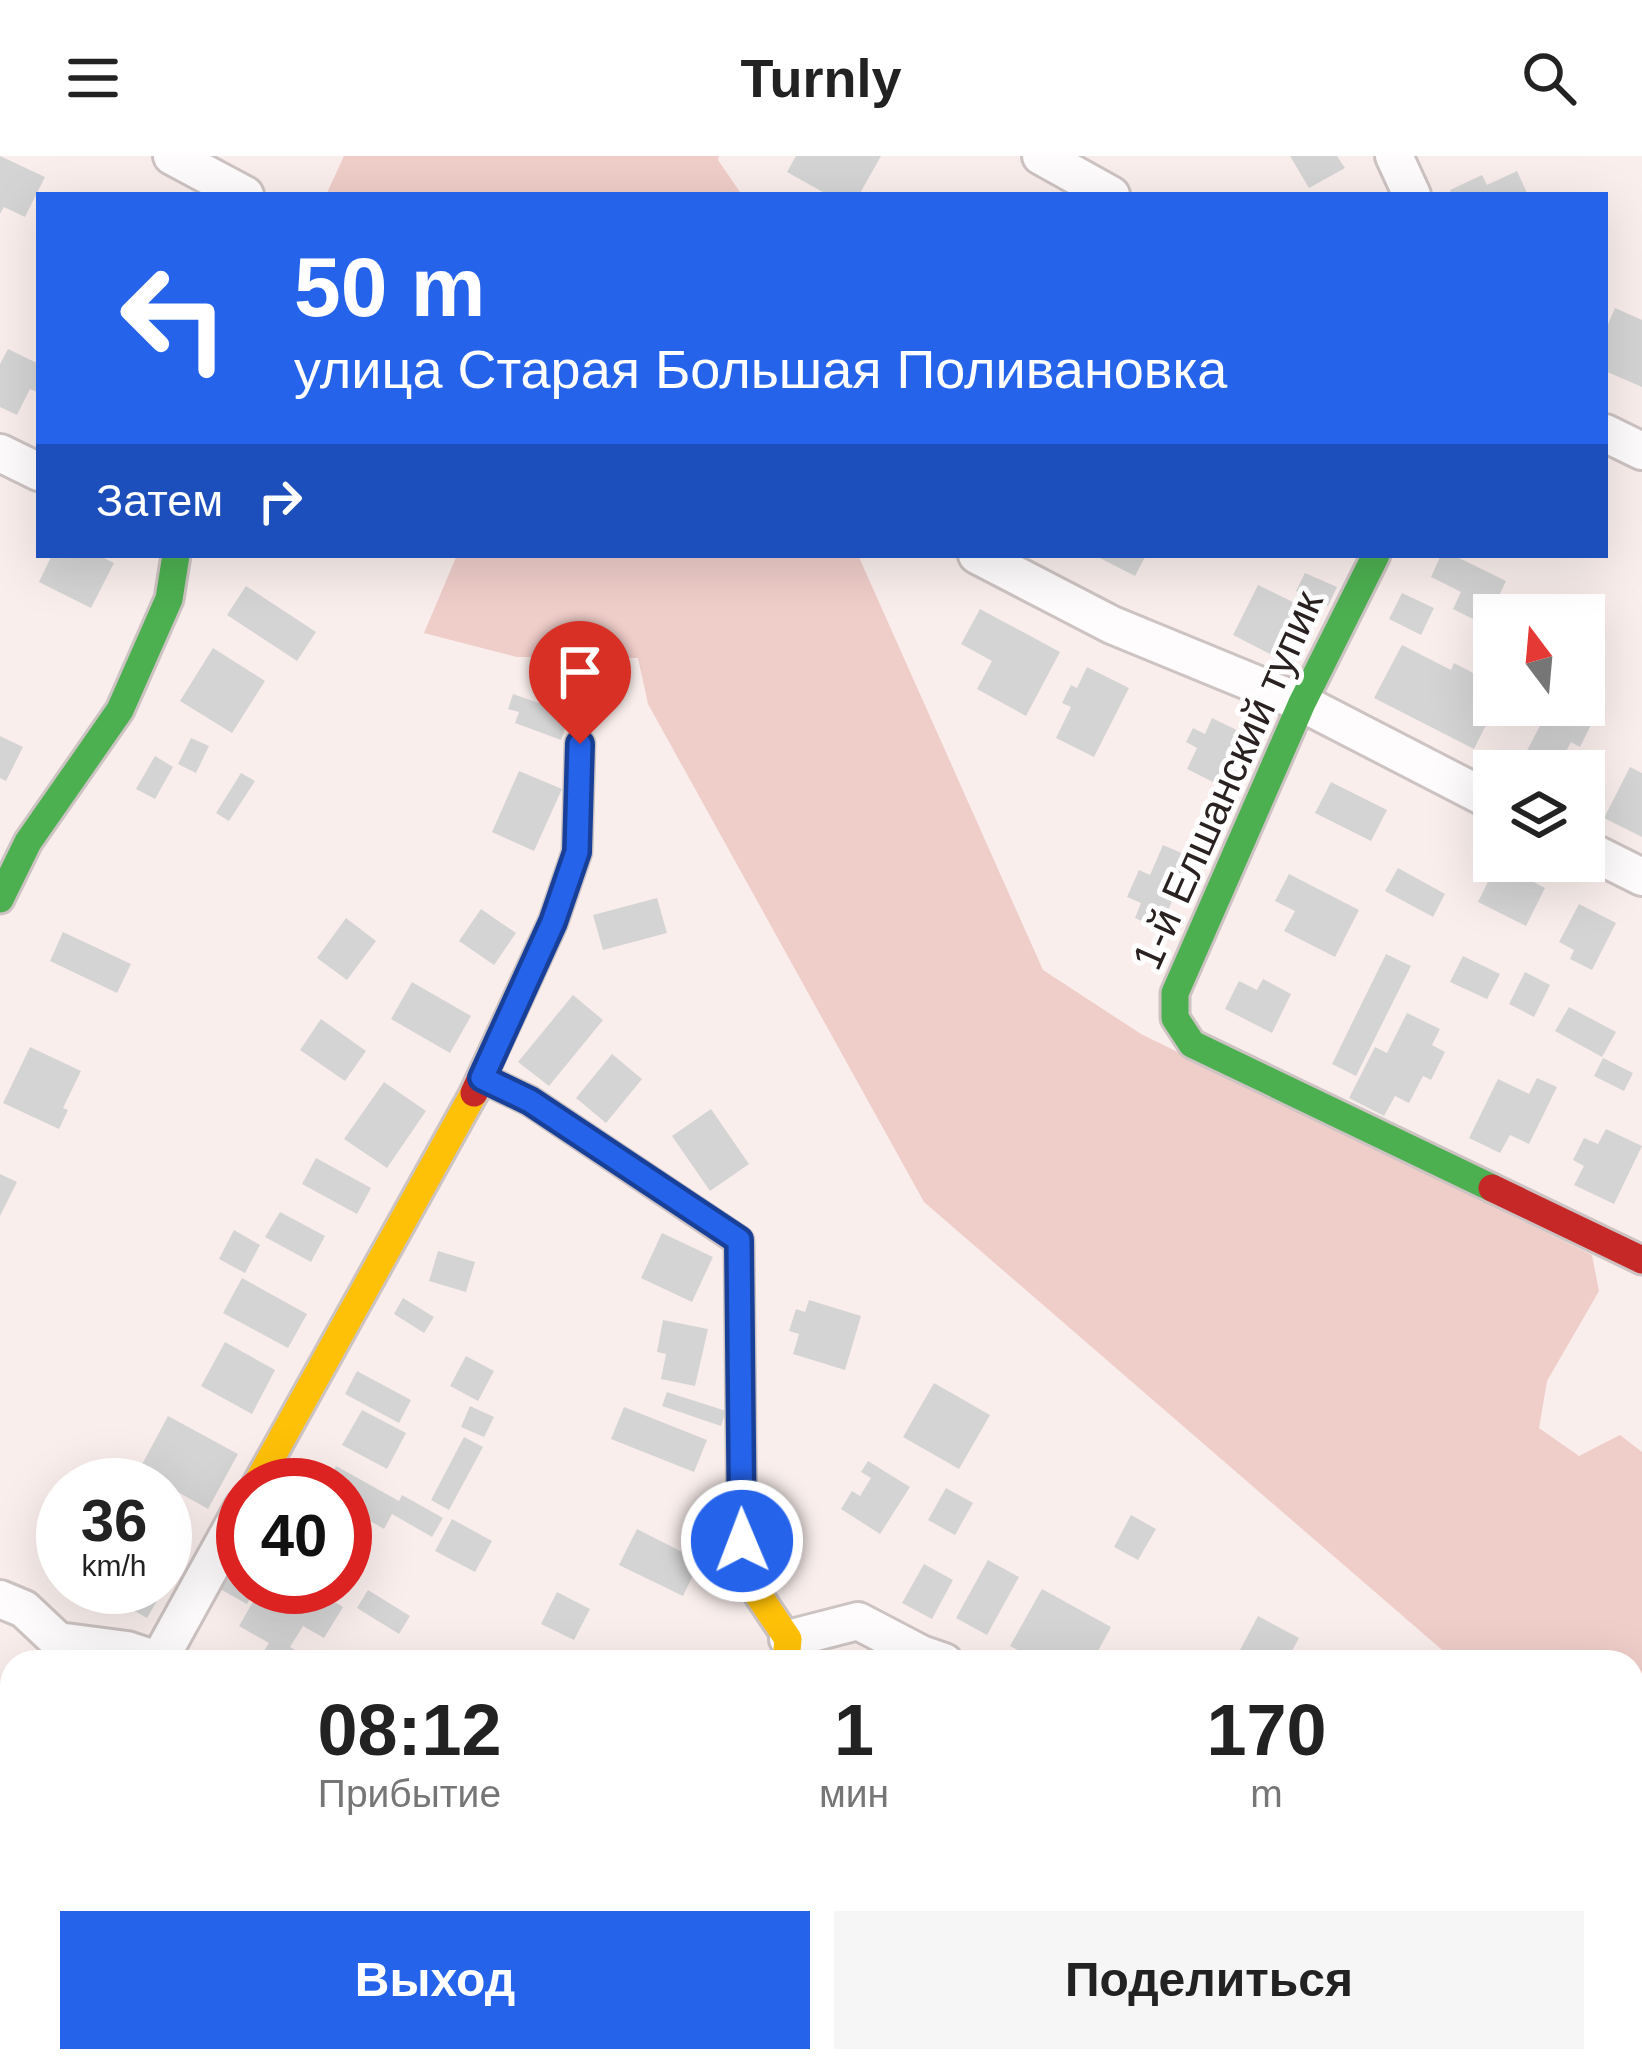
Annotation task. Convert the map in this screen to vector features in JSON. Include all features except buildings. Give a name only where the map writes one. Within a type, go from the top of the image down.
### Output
[{"type":"street","points":[[172,156],[239,192]]},
{"type":"street","points":[[1041,156],[1106,192]]},
{"type":"street","points":[[1394,156],[1411,192]]},
{"type":"street","points":[[1608,434],[1642,451]]},
{"type":"street","points":[[0,453],[36,471]]},
{"type":"street","points":[[0,898],[14,835],[120,710],[169,599],[176,558]]},
{"type":"street","points":[[982,558],[1112,625],[1302,703],[1473,791]]},
{"type":"street","name":"1-й Елшанский тупик","points":[[1374,558],[1302,703],[1175,993],[1174,1018],[1192,1044],[1642,1260]]},
{"type":"street","points":[[271,1458],[482,1078],[553,922],[577,852],[580,744]]},
{"type":"street","points":[[1605,858],[1642,877]]},
{"type":"street","points":[[482,1078],[530,1101],[739,1240],[742,1541],[759,1596],[787,1650],[858,1621],[913,1650]]},
{"type":"street","points":[[167,1650],[216,1558]]},
{"type":"street","points":[[0,1599],[24,1609],[55,1650]]},
{"type":"shaded area","points":[[344,156],[719,156],[740,192],[327,192]]},
{"type":"shaded area","points":[[456,558],[859,558],[1043,970],[1141,1034],[1592,1255],[1599,1291],[1547,1381],[1539,1428],[1579,1456],[1620,1435],[1642,1452],[1642,1650],[1442,1650],[924,1202],[648,704],[638,658],[517,657],[424,633]]},
{"type":"traffic: fast","points":[[0,899],[28,842],[120,710],[169,599],[176,558]]},
{"type":"traffic: fast","points":[[1374,558],[1302,703],[1175,993],[1175,1018],[1192,1044],[1492,1188]]},
{"type":"traffic: slow","points":[[482,1078],[530,1101],[739,1241],[742,1541],[759,1596],[788,1639],[787,1650]]},
{"type":"traffic: slow","points":[[271,1458],[474,1093]]},
{"type":"traffic: jam","points":[[474,1093],[553,922],[577,852],[580,744]]},
{"type":"traffic: jam","points":[[1492,1188],[1642,1260]]},
{"type":"route","points":[[580,744],[577,852],[553,922],[482,1078],[530,1101],[739,1240],[742,1541]]}]
